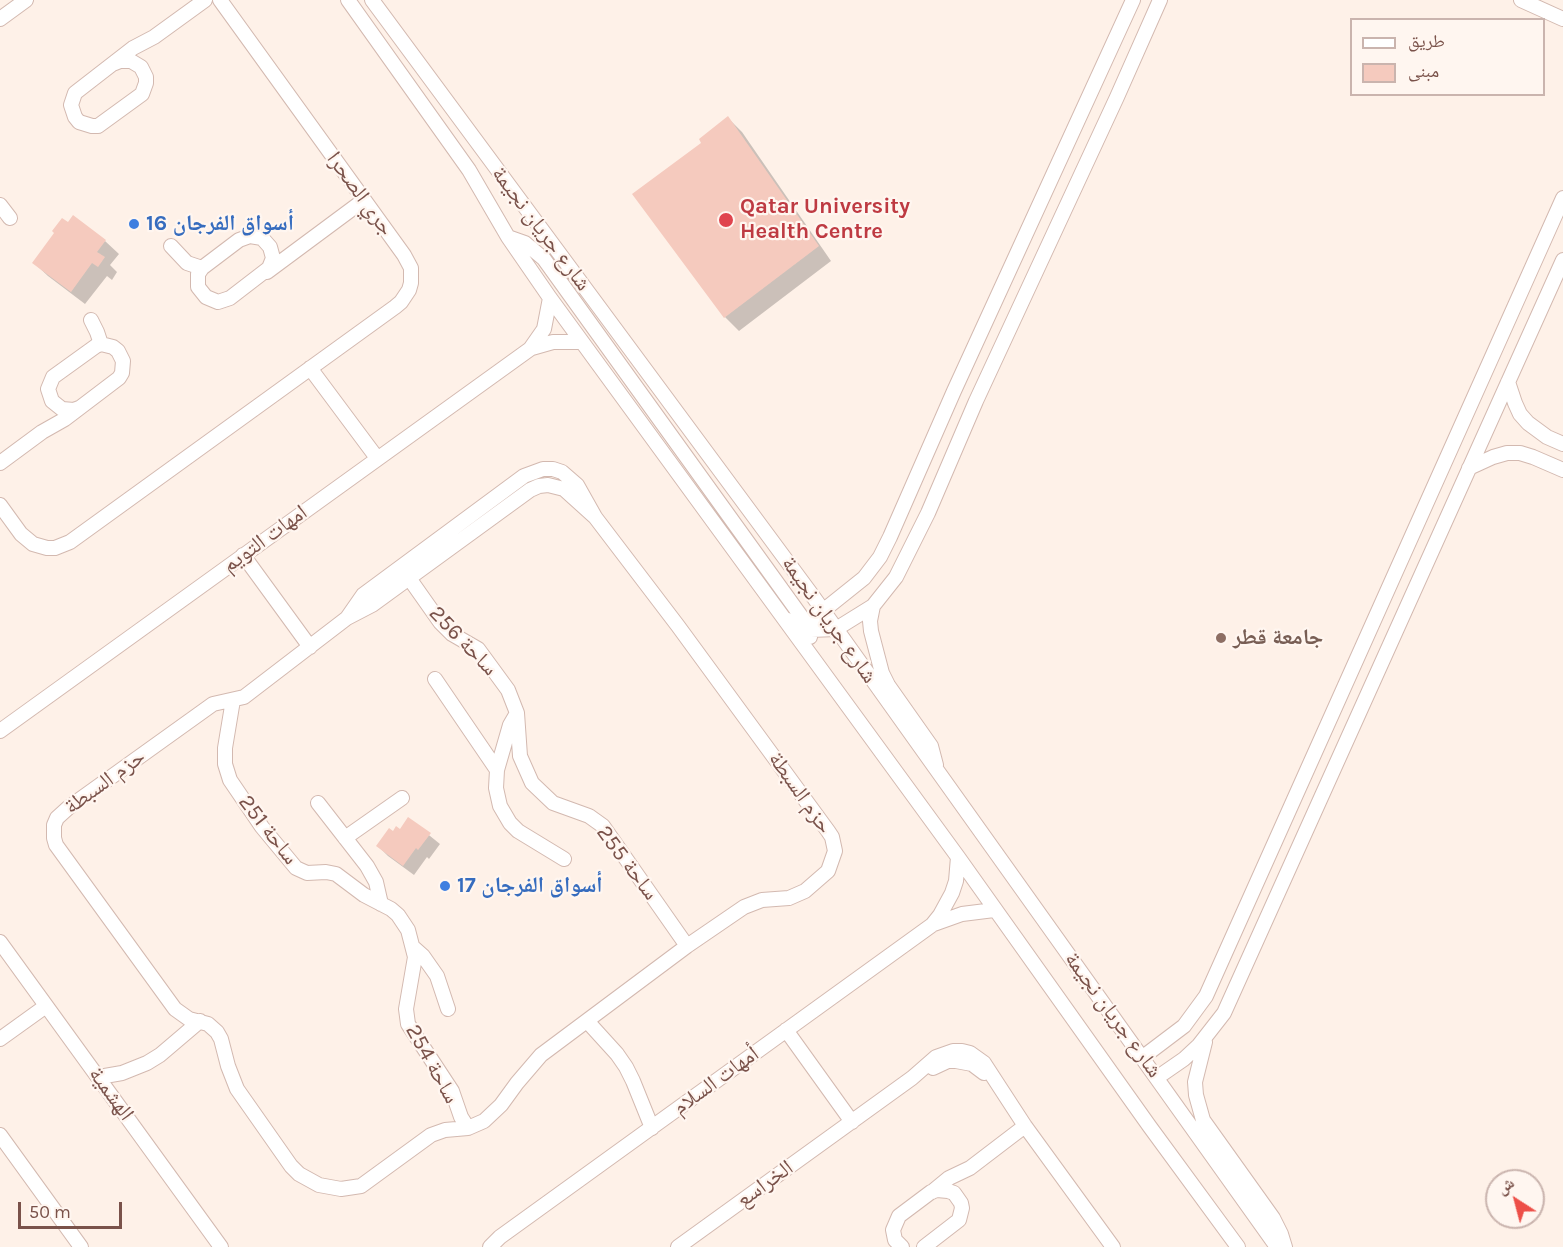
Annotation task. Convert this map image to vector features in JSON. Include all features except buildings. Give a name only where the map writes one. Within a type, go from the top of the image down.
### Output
[{"type":"street","points":[[0,19],[26,0]]},
{"type":"street","points":[[154,37],[145,57],[145,89],[138,99],[98,126],[79,122],[71,105],[75,93],[133,48],[154,37],[205,0]]},
{"type":"street","name":"جري الصحرا","points":[[0,506],[21,534],[33,544],[48,548],[63,545],[401,302],[409,290],[412,275],[409,261],[220,0]]},
{"type":"street","name":"شارع جريان نجيمة","points":[[348,0],[469,170],[508,237],[550,298],[958,857],[1238,1247]]},
{"type":"street","name":"شارع جريان نجيمة","points":[[372,0],[823,611],[1158,1077],[1277,1247]]},
{"type":"street","points":[[812,658],[811,630],[823,611],[854,588],[873,568],[894,531],[954,391],[1133,0]]},
{"type":"street","points":[[782,616],[796,625],[811,630],[836,629],[873,606],[903,565],[1159,3],[1141,0]]},
{"type":"street","points":[[1521,0],[1563,19]]},
{"type":"street","points":[[115,63],[131,61],[141,67],[144,72]]},
{"type":"street","points":[[1143,1057],[1184,1026],[1206,996],[1563,198]]},
{"type":"street","points":[[303,245],[288,246],[267,242],[256,236],[245,237],[202,268],[197,280],[201,293],[211,301],[218,302],[231,298],[289,257],[364,200]]},
{"type":"street","points":[[0,205],[9,218]]},
{"type":"street","points":[[508,237],[525,243],[544,259],[811,630]]},
{"type":"street","points":[[266,273],[273,258],[267,242]]},
{"type":"street","points":[[171,246],[187,262],[202,268]]},
{"type":"street","points":[[1158,1077],[1184,1059],[1208,1036],[1221,1018],[1563,260]]},
{"type":"street","name":"امهات التويم","points":[[530,349],[544,329],[550,298]]},
{"type":"street","points":[[1517,302],[1540,312]]},
{"type":"street","points":[[91,320],[98,332],[101,344]]},
{"type":"street","name":"امهات التويم","points":[[2,724],[530,349],[552,342],[582,342]]},
{"type":"street","points":[[0,462],[42,432],[66,419],[115,383],[122,373],[123,361],[113,347],[101,344],[90,348],[52,376],[48,389],[56,406],[68,411],[80,408]]},
{"type":"street","points":[[310,368],[377,458]]},
{"type":"street","points":[[1508,382],[1520,414],[1547,437],[1563,444]]},
{"type":"street","points":[[954,391],[976,401]]},
{"type":"street","points":[[42,432],[49,417],[52,401]]},
{"type":"street","points":[[1469,468],[1493,457],[1520,453],[1563,470]]},
{"type":"street","name":"حزم السبطة","points":[[427,556],[409,578],[372,605],[346,618],[244,697],[213,704],[68,808],[57,818],[53,832],[56,845],[175,1009],[189,1019],[200,1021],[214,1029],[221,1039],[237,1089],[284,1157],[299,1174],[319,1185],[341,1190],[361,1186],[432,1135],[445,1130],[468,1128],[484,1120],[501,1105],[541,1055],[687,946],[753,903],[789,898],[805,891],[828,871],[834,858],[834,844],[828,831],[685,635],[595,517],[571,477],[553,469],[543,469],[524,476],[471,524]]},
{"type":"street","points":[[533,472],[539,486]]},
{"type":"street","name":"حزم السبطة","points":[[346,618],[363,595],[427,556],[471,524],[539,486],[555,486],[564,489],[595,517]]},
{"type":"street","points":[[243,555],[310,647]]},
{"type":"street","name":"ساحة 256","points":[[409,578],[446,629],[473,645],[508,690],[517,712],[520,756],[526,775]]},
{"type":"street","points":[[873,606],[871,631],[882,673],[891,690],[931,746],[936,770]]},
{"type":"street","points":[[1368,637],[1389,647]]},
{"type":"street","points":[[435,679],[497,770]]},
{"type":"street","name":"ساحة 251","points":[[233,700],[225,748],[225,764],[230,780],[262,827],[296,868],[307,873],[336,874],[364,895],[381,904]]},
{"type":"street","points":[[517,712],[510,725],[497,770],[496,795],[510,824],[526,837],[564,859]]},
{"type":"street","name":"ساحة 255","points":[[526,775],[538,791],[553,803],[588,816],[603,826],[687,946]]},
{"type":"street","points":[[345,838],[402,798]]},
{"type":"street","points":[[318,802],[372,874],[381,904]]},
{"type":"street","name":"أمهات السلام","points":[[932,925],[952,893],[956,881],[958,857]]},
{"type":"street","name":"ساحة 254","points":[[381,904],[391,909],[404,922],[414,948],[415,966],[406,1009],[408,1024],[452,1091],[461,1117],[468,1128]]},
{"type":"street","name":"أمهات السلام","points":[[490,1247],[500,1237],[932,925],[962,914],[994,910]]},
{"type":"street","name":"الهشمية","points":[[0,942],[221,1247]]},
{"type":"street","points":[[414,948],[437,976],[448,1009]]},
{"type":"street","points":[[0,1039],[46,1006]]},
{"type":"street","points":[[99,1077],[122,1073],[147,1063],[160,1055],[200,1021]]},
{"type":"street","points":[[587,1022],[626,1067],[652,1128]]},
{"type":"street","points":[[786,1030],[852,1122]]},
{"type":"street","points":[[1208,1036],[1199,1058],[1195,1082],[1203,1120],[1273,1218],[1285,1247]]},
{"type":"street","name":"الخراسع","points":[[678,1247],[944,1053],[962,1051],[970,1053],[984,1063],[1025,1126],[1113,1247]]},
{"type":"street","points":[[902,1247],[895,1240],[896,1220],[949,1178],[969,1168],[1025,1126]]},
{"type":"street","points":[[0,1135],[81,1247]]},
{"type":"street","points":[[924,1247],[959,1220],[962,1208],[958,1197],[969,1168]]},
{"type":"street","points":[[932,1192],[948,1191],[958,1197]]},
{"type":"street","name":"أمهات السلام","points":[[479,1247],[500,1237]]},
{"type":"place","name":"Qatar University Health Centre","points":[[726,220]]},
{"type":"place","name":"أسواق الفرجان 16","points":[[134,224]]},
{"type":"place","name":"جامعة قطر","points":[[1221,638]]},
{"type":"place","name":"أسواق الفرجان 17","points":[[445,886]]}]
